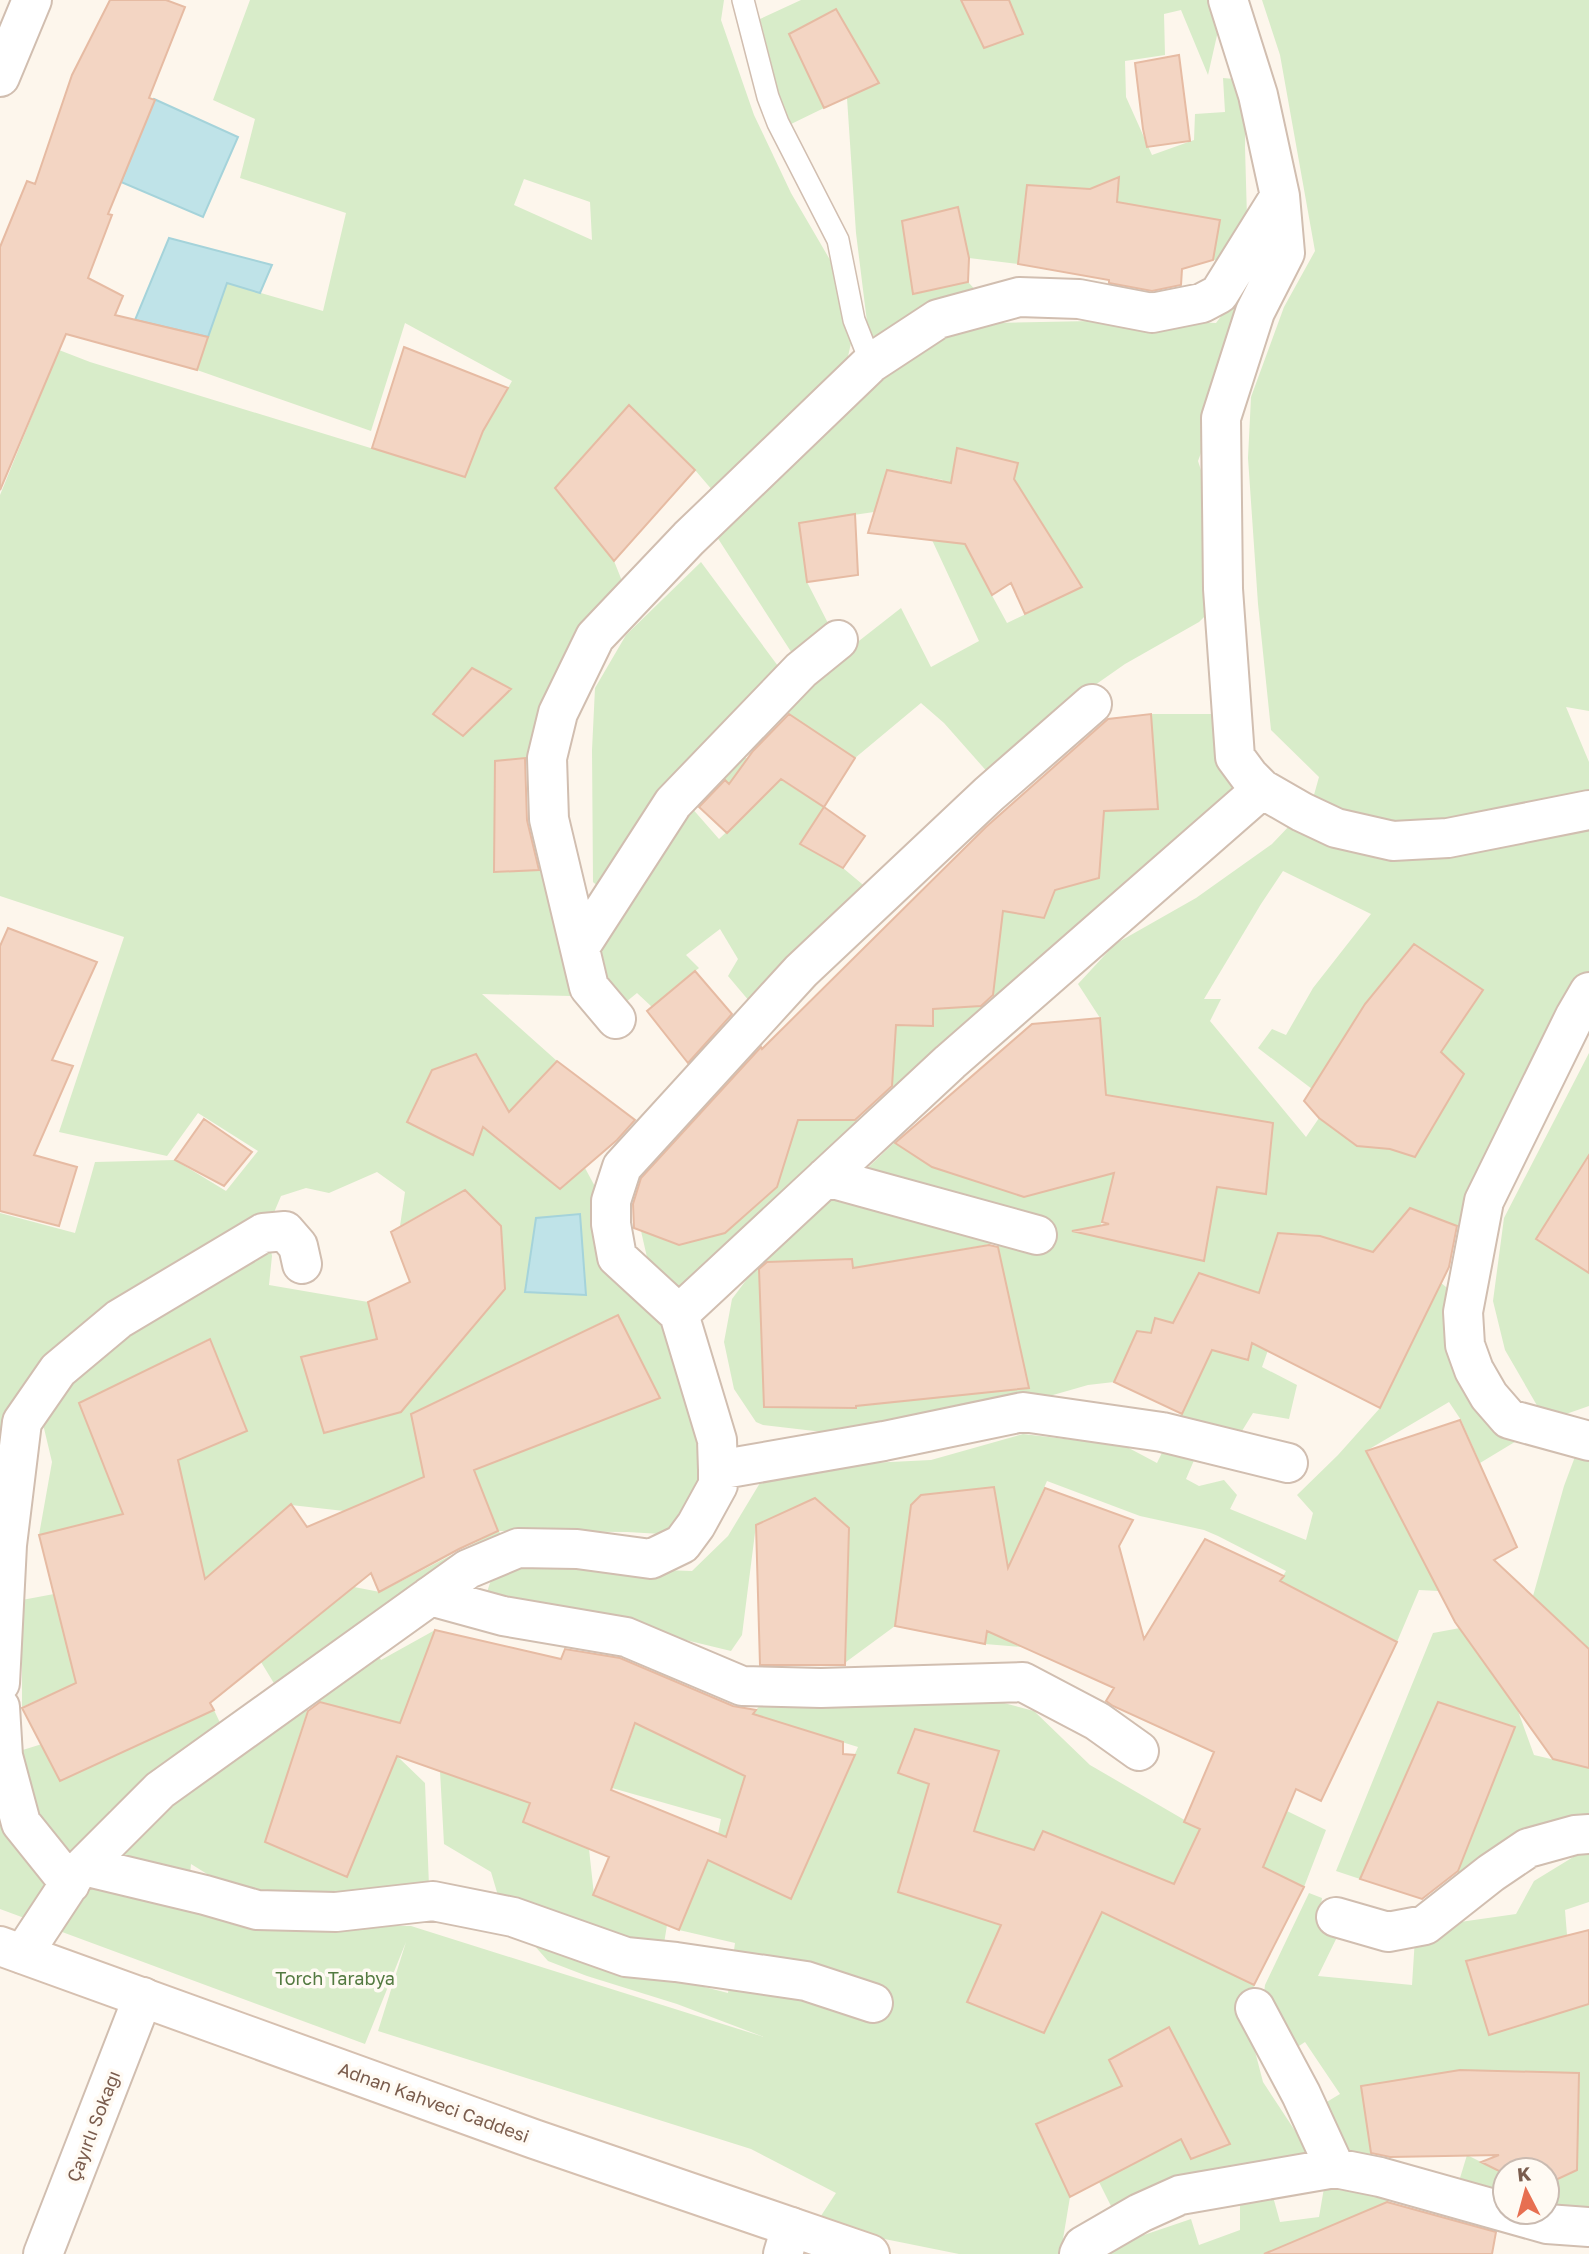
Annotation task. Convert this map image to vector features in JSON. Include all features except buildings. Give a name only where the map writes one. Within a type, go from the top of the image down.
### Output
[{"type":"street","points":[[0,77],[32,0]]},
{"type":"street","points":[[1228,0],[1258,95],[1279,196],[1284,253],[1255,312],[1221,418],[1223,589],[1235,757],[1262,789],[1302,812],[1336,828],[1393,841],[1448,838],[1589,810]]},
{"type":"street","points":[[616,1019],[589,987],[549,819],[547,758],[558,713],[595,637],[690,538],[871,363],[938,319],[1019,297],[1079,299],[1152,313],[1202,303],[1219,294],[1279,196]]},
{"type":"street","points":[[580,947],[673,803],[801,670],[838,640]]},
{"type":"street","points":[[12,1950],[77,1875],[160,1790],[468,1569],[519,1548],[578,1549],[651,1559],[682,1544],[718,1485],[717,1440],[679,1314],[617,1257],[611,1224],[611,1200],[622,1167],[801,971],[989,794],[1092,704]]},
{"type":"street","points":[[679,1314],[950,1062],[1262,789]]},
{"type":"street","points":[[1589,992],[1484,1201],[1463,1312],[1465,1345],[1474,1370],[1489,1396],[1509,1419],[1589,1441]]},
{"type":"street","points":[[826,1177],[1037,1235]]},
{"type":"street","points":[[0,1683],[7,1545],[22,1422],[58,1370],[119,1319],[263,1233],[285,1231],[298,1246],[302,1264]]},
{"type":"street","points":[[718,1470],[884,1441],[1023,1412],[1162,1432],[1288,1463]]},
{"type":"street","points":[[429,1597],[503,1616],[626,1637],[741,1686],[821,1688],[1023,1682],[1097,1721],[1139,1751]]},
{"type":"street","points":[[0,1707],[3,1756],[21,1823],[77,1875],[205,1895],[257,1910],[336,1912],[433,1901],[513,1917],[626,1957],[806,1981],[873,2003]]},
{"type":"street","points":[[1336,1917],[1388,1932],[1424,1924],[1528,1848],[1575,1835],[1589,1834]]},
{"type":"street","name":"Adnan Kahveci Caddesi","points":[[12,1950],[534,2139],[787,2241],[870,2254]]},
{"type":"street","name":"Çayırlı Sokağı","points":[[43,2254],[143,1997]]},
{"type":"street","points":[[1255,2008],[1301,2094],[1335,2168]]},
{"type":"street","points":[[1079,2254],[1083,2246],[1140,2213],[1181,2195],[1335,2168],[1380,2177],[1547,2224],[1589,2227]]},
{"type":"lane","points":[[743,0],[768,97],[778,123],[838,240],[854,320],[871,363]]},
{"type":"green space","name":"Torch Tarabya","points":[[250,0],[724,0],[721,20],[754,115],[791,193],[833,265],[852,339],[843,378],[719,498],[695,470],[629,405],[556,487],[614,561],[622,581],[545,756],[495,761],[494,872],[551,870],[571,996],[482,994],[557,1061],[492,1134],[560,1189],[585,1168],[727,1431],[679,1535],[499,1531],[505,1543],[365,1632],[381,1660],[435,1630],[400,1723],[311,1700],[265,1842],[347,1877],[397,1756],[425,1783],[429,1886],[244,1897],[191,1864],[188,1899],[258,1925],[411,1926],[764,2037],[677,2004],[548,1961],[502,1909],[491,1872],[444,1844],[440,1771],[530,1803],[589,1849],[594,1895],[667,1925],[662,1956],[669,1978],[728,1993],[735,1943],[679,1930],[718,1834],[721,1819],[612,1788],[656,1668],[675,1677],[651,1731],[727,1767],[762,1703],[989,1699],[1034,1711],[1090,1765],[1200,1829],[1151,1936],[1254,1985],[1250,2032],[1263,2082],[1309,2152],[1259,2170],[1139,2203],[1141,2236],[1191,2219],[1199,2245],[1240,2230],[1240,2201],[1272,2193],[1280,2222],[1319,2217],[1324,2188],[1397,2198],[1306,2236],[1312,2254],[959,2254],[815,2225],[836,2193],[751,2149],[378,2031],[406,1942],[365,2044],[0,1909],[0,1795],[13,1753],[42,1744],[60,1780],[214,1710],[222,1727],[109,1811],[139,1832],[289,1708],[261,1662],[354,1587],[380,1592],[498,1531],[454,1419],[416,1440],[424,1477],[344,1511],[291,1505],[207,1587],[186,1498],[39,1535],[52,1462],[38,1403],[0,1543],[0,1213],[75,1233],[95,1162],[175,1160],[226,1191],[258,1151],[198,1113],[167,1156],[59,1132],[124,937],[0,896],[0,495],[59,350],[90,362],[465,477],[483,431],[512,381],[405,323],[371,431],[197,370],[227,283],[323,311],[346,213],[240,178],[255,119],[213,100]],"holes":[[[524,179],[590,202],[592,240],[514,205]],[[472,668],[511,689],[463,736],[433,714]],[[476,1054],[497,1090],[472,1155],[408,1122],[432,1070]],[[377,1172],[405,1192],[400,1226],[465,1190],[501,1226],[505,1289],[401,1412],[324,1433],[377,1339],[368,1302],[269,1285],[272,1256],[267,1229],[281,1196],[306,1188],[329,1193]],[[617,1315],[660,1398],[513,1455],[477,1382]],[[209,1339],[247,1431],[112,1487],[80,1403]],[[764,1718],[858,1747],[791,1899],[717,1864]],[[915,1729],[983,1802],[898,1773]],[[920,1814],[1010,1843],[899,1891]],[[1043,1831],[1124,1864],[1044,2032],[967,2002]],[[1169,2027],[1230,2143],[1191,2159],[1181,2139],[1099,2182],[1114,2212],[1084,2248],[1063,2239],[1070,2197],[1037,2124],[1122,2086],[1109,2060]]]},
{"type":"green space","points":[[801,0],[961,0],[984,48],[1023,34],[1009,0],[1220,0],[1223,9],[1208,75],[1181,10],[1164,14],[1165,55],[1125,61],[1126,97],[1152,155],[1194,140],[1195,114],[1225,112],[1223,78],[1246,80],[1247,218],[1224,261],[1213,260],[1220,220],[1114,230],[1119,177],[1090,189],[1028,185],[1018,264],[969,258],[958,207],[902,221],[913,293],[968,282],[981,296],[869,338],[856,233],[847,98],[879,83],[836,9],[789,34],[824,108],[787,126],[760,19]]},
{"type":"green space","points":[[1262,0],[1589,0],[1589,711],[1566,707],[1589,762],[1589,975],[1467,1230],[1410,1209],[1373,1252],[1347,1244],[1339,1265],[1317,1235],[1278,1233],[1276,1241],[1288,1294],[1262,1367],[1297,1385],[1289,1419],[1253,1413],[1229,1452],[1195,1458],[1186,1479],[1199,1486],[1224,1480],[1237,1495],[1230,1509],[1306,1540],[1313,1513],[1297,1495],[1380,1408],[1441,1283],[1460,1298],[1523,1437],[1480,1463],[1461,1420],[1449,1402],[1366,1451],[1439,1591],[1419,1590],[1397,1642],[1185,1739],[1286,1571],[1204,1530],[1140,1516],[1047,1481],[1025,1531],[1050,1533],[1022,1647],[985,1644],[999,1516],[993,1487],[921,1495],[895,1626],[846,1662],[849,1529],[815,1498],[756,1525],[742,1635],[731,1651],[487,1592],[493,1574],[544,1559],[632,1569],[692,1571],[728,1536],[769,1468],[931,1460],[1023,1434],[1125,1446],[1157,1463],[1212,1350],[1248,1359],[1261,1294],[1199,1273],[1173,1323],[1155,1318],[1151,1333],[1137,1331],[1114,1382],[840,1434],[756,1422],[734,1389],[724,1342],[732,1299],[759,1263],[821,1204],[838,1196],[895,1142],[932,1167],[1024,1197],[1108,1114],[1100,1018],[1078,984],[1115,944],[1196,898],[1272,844],[1312,802],[1319,777],[1271,730],[1258,604],[1248,458],[1251,397],[1284,307],[1315,251],[1280,55]],"holes":[[[1283,871],[1371,914],[1313,988],[1286,1035],[1272,1029],[1258,1048],[1312,1089],[1365,1004],[1414,944],[1483,990],[1441,1052],[1463,1074],[1390,1149],[1357,1146],[1319,1118],[1306,1137],[1210,1021],[1221,999],[1204,999]],[[1130,1099],[1273,1123],[1266,1194],[1217,1187],[1204,1261],[1098,1237]],[[997,1243],[1029,1387],[906,1400],[888,1262]],[[852,1259],[856,1408],[764,1407],[759,1263]]]},
{"type":"green space","points":[[1256,269],[1263,284],[1198,461],[1238,584],[1199,622],[1125,664],[1055,713],[990,775],[944,723],[921,703],[855,758],[784,711],[841,655],[901,608],[931,667],[979,641],[932,540],[943,480],[887,470],[874,512],[799,523],[807,582],[832,631],[797,661],[717,537],[862,394],[932,342],[996,323],[1142,320],[1216,323]],"holes":[[[957,448],[1018,463],[1001,531],[1034,510],[1082,587],[1007,623],[976,566],[998,554],[944,525]]]},
{"type":"green space","points":[[701,562],[778,666],[604,892],[593,882],[592,750],[595,688],[626,635]]},
{"type":"green space","points":[[1151,714],[1226,714],[1254,770],[686,1299],[649,1266],[641,1231],[679,1245],[725,1233],[777,1187],[798,1120],[866,1120],[892,1092],[896,1025],[932,1026],[933,1009],[992,1005],[1003,911],[1044,918],[1055,890],[1099,878],[1104,811],[1158,809]]},
{"type":"green space","points":[[735,751],[824,807],[800,844],[843,868],[868,889],[755,1008],[728,976],[738,959],[720,929],[686,955],[699,968],[652,1007],[637,993],[615,1011],[600,944],[683,798],[719,839],[754,806],[723,778]]},
{"type":"green space","points":[[1589,1053],[1589,1155],[1537,1239],[1589,1273],[1589,1406],[1546,1421],[1505,1350],[1493,1301],[1504,1218]]},
{"type":"green space","points":[[1576,1454],[1589,1457],[1589,1649],[1533,1596],[1564,1486]]},
{"type":"green space","points":[[54,1594],[66,1640],[170,1641],[22,1707],[22,1600]]},
{"type":"green space","points":[[1460,1628],[1518,1711],[1534,1755],[1589,1768],[1589,1835],[1444,1907],[1514,1727],[1438,1703],[1360,1879],[1336,1871],[1433,1633]]},
{"type":"green space","points":[[1287,1811],[1326,1830],[1304,1887],[1263,1867]]},
{"type":"green space","points":[[1583,1851],[1589,1851],[1589,1902],[1565,1910],[1567,1935],[1466,1961],[1589,2004],[1589,2207],[1578,2219],[1561,2213],[1561,2177],[1577,2169],[1578,2073],[1460,2070],[1361,2086],[1372,2157],[1354,2161],[1310,2112],[1340,2094],[1305,2042],[1275,2062],[1259,2036],[1265,1985],[1309,1893],[1322,1898],[1319,1920],[1341,1929],[1318,1976],[1412,1985],[1415,1938],[1460,1922],[1516,1914],[1534,1881]]},
{"type":"green space","points":[[1467,2155],[1491,2167],[1491,2189],[1460,2178]]},
{"type":"water","points":[[154,99],[238,137],[203,217],[121,182]]},
{"type":"water","points":[[169,238],[272,265],[260,293],[227,283],[208,337],[135,320]]},
{"type":"water","points":[[580,1214],[586,1295],[525,1292],[536,1218]]}]
